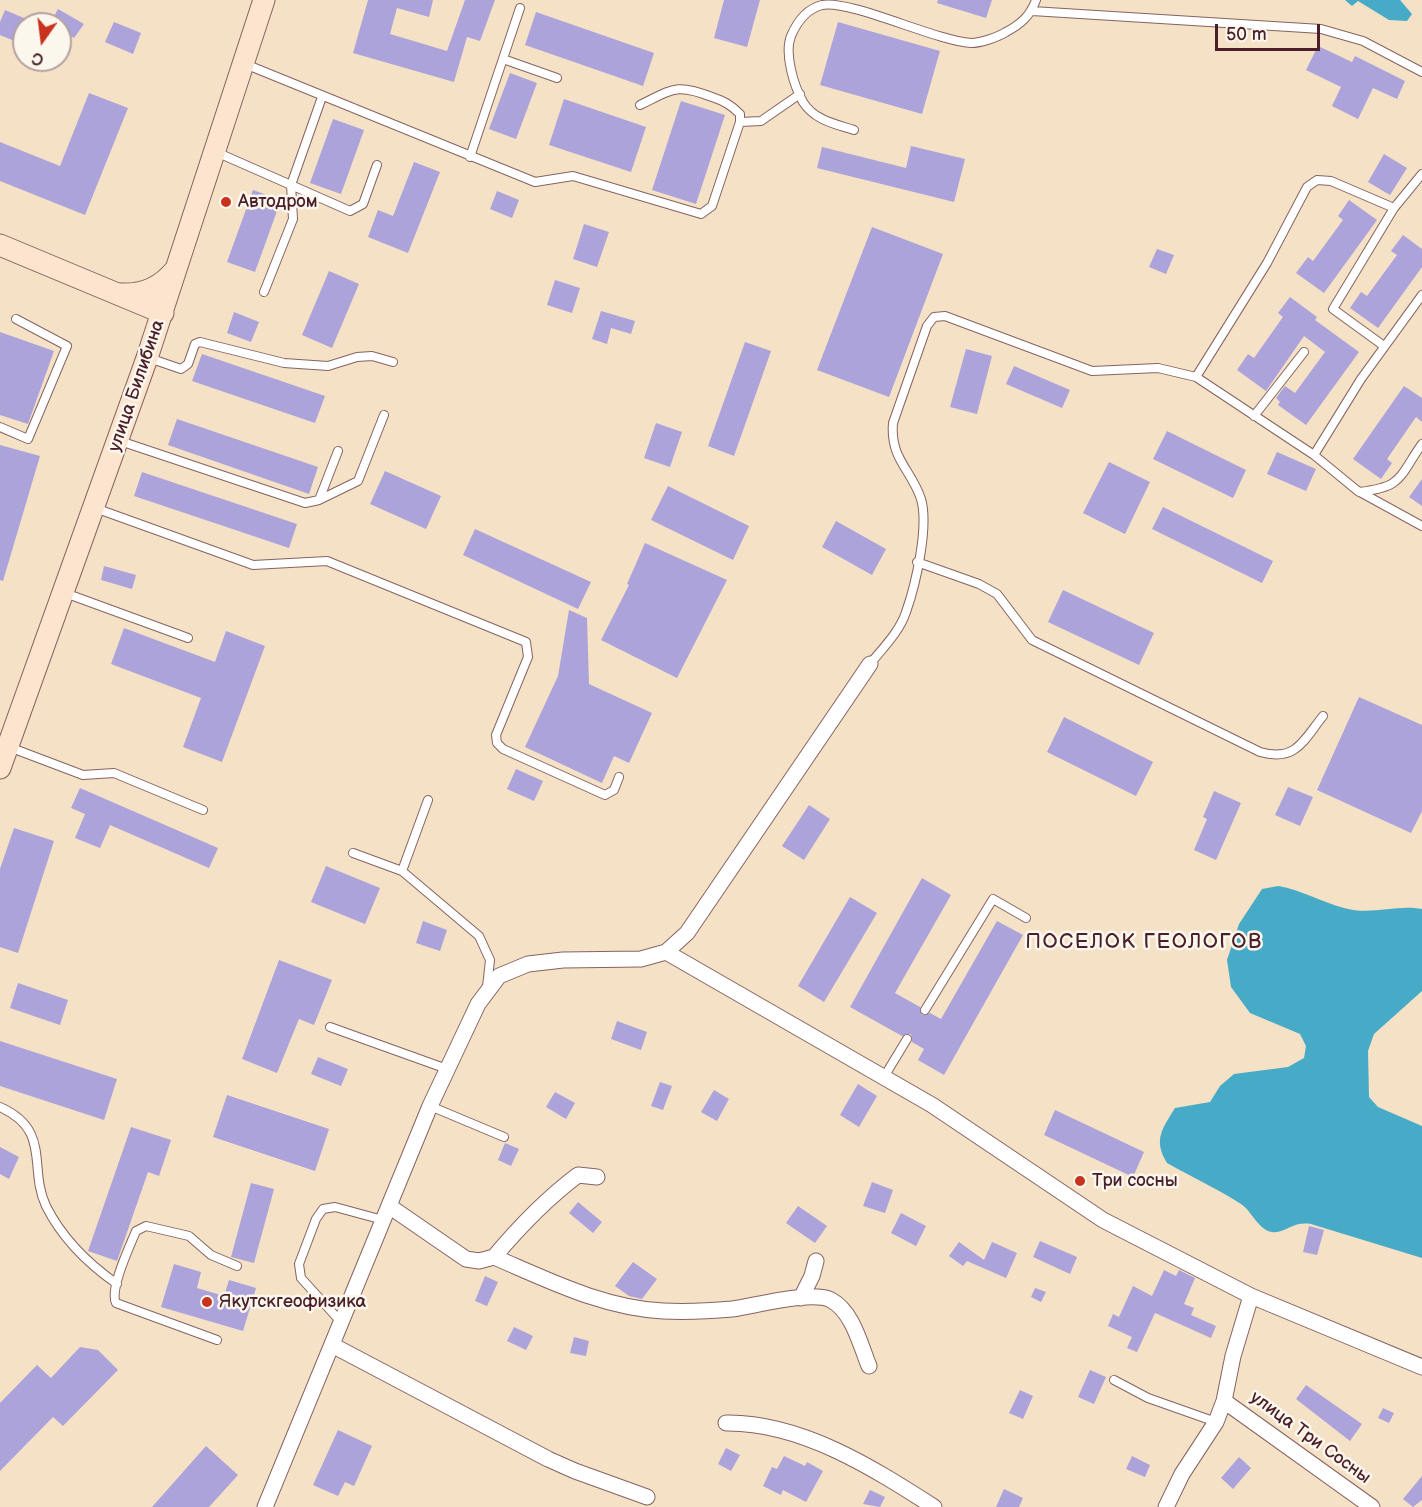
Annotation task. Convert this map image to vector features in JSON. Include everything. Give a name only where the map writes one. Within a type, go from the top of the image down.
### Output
[{"type":"main road","name":"улица Билибина","points":[[0,768],[163,313],[264,0]]},
{"type":"main road","points":[[0,244],[163,313]]},
{"type":"main road","points":[[117,294],[151,291],[178,267]]},
{"type":"main road","points":[[117,294],[141,320],[147,358]]},
{"type":"street","points":[[271,1505],[341,1322],[430,1106],[485,994],[499,976],[528,964],[563,960],[641,959],[666,952],[687,933],[870,664]]},
{"type":"street","points":[[666,952],[932,1105],[1103,1220],[1251,1296],[1422,1367]]},
{"type":"street","points":[[386,1213],[466,1259],[479,1261],[494,1257],[522,1223],[552,1194],[578,1175],[597,1177]]},
{"type":"street","points":[[494,1257],[580,1294],[662,1311],[731,1309],[801,1298],[830,1299],[848,1314],[869,1366]]},
{"type":"street","points":[[801,1298],[812,1276],[816,1261]]},
{"type":"street","points":[[1166,1507],[1182,1474],[1216,1422],[1224,1401],[1233,1356],[1251,1296]]},
{"type":"street","points":[[332,1346],[575,1472],[647,1497]]},
{"type":"street","name":"улица Три Сосны","points":[[1224,1401],[1372,1507]]},
{"type":"street","points":[[726,1423],[770,1427],[798,1436],[880,1473],[934,1507]]},
{"type":"lane","points":[[854,130],[819,118],[803,103],[789,63],[790,39],[800,17],[822,4],[852,7],[924,32],[973,43],[1001,35],[1022,23],[1032,11],[1036,0]]},
{"type":"lane","points":[[470,158],[520,8]]},
{"type":"lane","points":[[1032,11],[1321,29],[1363,40],[1422,72]]},
{"type":"lane","points":[[503,59],[557,78]]},
{"type":"lane","points":[[243,64],[470,158],[535,182],[573,176],[700,214],[712,206],[740,122],[740,114],[730,104],[687,87],[670,90],[640,105]]},
{"type":"lane","points":[[740,122],[761,120],[800,94]]},
{"type":"lane","points":[[264,292],[293,219],[291,185],[322,97]]},
{"type":"lane","points":[[215,151],[350,211],[363,204],[377,165]]},
{"type":"lane","points":[[1384,346],[1333,309],[1394,208],[1422,174]]},
{"type":"lane","points":[[1196,377],[1267,263],[1307,187],[1317,180],[1331,182],[1394,208]]},
{"type":"lane","points":[[1314,455],[1384,346],[1422,295]]},
{"type":"lane","points":[[870,664],[894,634],[906,612],[918,562],[924,523],[921,498],[897,457],[892,438],[893,423],[919,347],[927,326],[934,316],[945,316],[1092,371],[1158,368],[1196,377],[1314,455],[1359,492],[1422,526]]},
{"type":"lane","points":[[0,427],[28,439],[67,346],[16,319]]},
{"type":"lane","points":[[147,358],[181,369],[188,364],[195,344],[200,342],[284,363],[328,366],[357,357],[372,356],[393,362]]},
{"type":"lane","points":[[1254,416],[1304,352]]},
{"type":"lane","points":[[118,441],[293,501],[305,503],[319,500],[358,481],[384,415]]},
{"type":"lane","points":[[1359,492],[1387,489],[1398,479],[1422,444]]},
{"type":"lane","points":[[319,500],[338,451]]},
{"type":"lane","points":[[94,508],[253,565],[327,561],[526,642],[528,657],[496,735],[497,743],[503,749],[605,795],[614,790],[619,777]]},
{"type":"lane","points":[[918,562],[979,584],[997,594],[1032,640],[1260,752],[1286,756],[1298,748],[1323,716]]},
{"type":"lane","points":[[64,592],[188,638]]},
{"type":"lane","points":[[8,747],[83,775],[114,773],[203,810]]},
{"type":"lane","points":[[402,871],[428,800]]},
{"type":"lane","points":[[353,853],[402,871],[479,936],[490,960],[485,994]]},
{"type":"lane","points":[[925,1010],[993,899],[1026,918]]},
{"type":"lane","points":[[330,1027],[447,1069]]},
{"type":"lane","points":[[884,1077],[907,1039]]},
{"type":"lane","points":[[430,1106],[504,1137]]},
{"type":"lane","points":[[0,1107],[28,1129],[37,1150],[45,1204],[66,1237],[82,1256],[117,1284]]},
{"type":"lane","points":[[341,1322],[301,1278],[299,1264],[316,1219],[323,1209],[335,1207],[386,1213]]},
{"type":"lane","points":[[217,1340],[116,1303],[114,1298],[117,1284],[136,1231],[146,1226],[189,1236],[211,1255],[237,1266]]},
{"type":"lane","points":[[1114,1380],[1148,1398],[1216,1422]]},
{"type":"water","points":[[1345,0],[1400,0],[1412,14],[1407,21],[1389,20],[1358,1],[1352,6]]},
{"type":"water","points":[[1278,886],[1354,910],[1422,909],[1422,991],[1374,1034],[1368,1051],[1369,1097],[1378,1107],[1422,1126],[1422,1258],[1311,1224],[1299,1224],[1277,1232],[1267,1231],[1241,1204],[1167,1163],[1163,1155],[1161,1135],[1175,1108],[1210,1102],[1220,1086],[1234,1074],[1288,1067],[1304,1058],[1306,1046],[1300,1034],[1250,1013],[1231,987],[1227,960],[1239,924],[1262,889]]},
{"type":"building","points":[[368,0],[433,0],[429,17],[397,8],[390,34],[447,51],[465,0],[495,0],[480,41],[467,37],[454,82],[353,53]]},
{"type":"building","points":[[724,0],[760,0],[747,47],[714,38]]},
{"type":"building","points":[[938,0],[992,0],[986,18],[937,3]]},
{"type":"building","points":[[5,10],[12,13],[12,40],[0,35],[0,22]]},
{"type":"building","points":[[536,12],[654,53],[643,86],[525,45]]},
{"type":"building","points":[[72,17],[84,24],[74,38],[72,37]]},
{"type":"building","points":[[114,22],[141,33],[133,54],[105,42]]},
{"type":"building","points":[[838,22],[940,51],[922,114],[820,85]]},
{"type":"building","points":[[1318,46],[1352,62],[1355,56],[1405,81],[1397,99],[1373,88],[1358,119],[1332,106],[1341,87],[1306,70]]},
{"type":"building","points":[[510,73],[537,83],[516,139],[489,129]]},
{"type":"building","points":[[89,93],[128,108],[85,215],[0,181],[0,142],[60,166]]},
{"type":"building","points":[[564,99],[646,127],[631,172],[549,145]]},
{"type":"building","points":[[681,101],[725,115],[696,204],[652,190]]},
{"type":"building","points":[[333,119],[364,130],[341,194],[310,183]]},
{"type":"building","points":[[911,146],[965,159],[954,202],[817,168],[822,147],[906,168]]},
{"type":"building","points":[[1384,154],[1407,168],[1390,195],[1368,182]]},
{"type":"building","points":[[414,162],[440,172],[408,253],[368,237],[378,210],[393,216]]},
{"type":"building","points":[[253,190],[281,200],[255,272],[227,262]]},
{"type":"building","points":[[497,191],[519,200],[512,218],[490,209]]},
{"type":"building","points":[[1349,200],[1377,220],[1324,293],[1296,273],[1308,257],[1313,261],[1343,220],[1338,216]]},
{"type":"building","points":[[584,224],[609,232],[597,267],[573,259]]},
{"type":"building","points":[[872,227],[943,254],[889,397],[817,370]]},
{"type":"building","points":[[1403,235],[1422,249],[1422,267],[1378,328],[1350,308],[1361,292],[1367,296],[1397,255],[1391,251]]},
{"type":"building","points":[[1157,249],[1174,255],[1166,274],[1149,267]]},
{"type":"building","points":[[329,271],[359,284],[332,348],[302,335]]},
{"type":"building","points":[[555,280],[580,288],[572,313],[547,305]]},
{"type":"building","points":[[1290,297],[1317,317],[1315,320],[1359,352],[1306,425],[1278,405],[1280,402],[1276,398],[1285,386],[1295,393],[1325,352],[1304,336],[1266,391],[1237,370],[1248,354],[1254,358],[1283,317],[1278,313]]},
{"type":"building","points":[[601,311],[635,321],[631,334],[611,328],[607,344],[592,339]]},
{"type":"building","points":[[234,312],[259,322],[251,342],[227,333]]},
{"type":"building","points":[[0,332],[54,351],[28,424],[0,415]]},
{"type":"building","points":[[745,342],[771,351],[734,456],[708,446]]},
{"type":"building","points":[[966,349],[992,356],[977,414],[950,407]]},
{"type":"building","points":[[202,354],[325,396],[315,423],[192,381]]},
{"type":"building","points":[[1014,366],[1070,390],[1062,408],[1006,384]]},
{"type":"building","points":[[1404,386],[1422,398],[1422,422],[1416,417],[1387,459],[1392,463],[1381,479],[1353,459]]},
{"type":"building","points":[[177,419],[318,467],[309,494],[168,445]]},
{"type":"building","points":[[656,423],[682,432],[670,467],[644,458]]},
{"type":"building","points":[[1167,431],[1246,470],[1233,498],[1153,459]]},
{"type":"building","points":[[0,445],[40,456],[3,581],[0,580]]},
{"type":"building","points":[[1277,452],[1316,469],[1306,491],[1267,474]]},
{"type":"building","points":[[1109,462],[1150,482],[1125,534],[1083,513]]},
{"type":"building","points":[[385,471],[441,496],[426,529],[370,504]]},
{"type":"building","points":[[142,472],[297,524],[289,548],[134,496]]},
{"type":"building","points":[[1422,479],[1422,506],[1409,497]]},
{"type":"building","points":[[668,486],[749,526],[733,560],[651,520]]},
{"type":"building","points":[[1163,507],[1273,561],[1262,583],[1152,529]]},
{"type":"building","points":[[836,521],[886,549],[872,575],[822,547]]},
{"type":"building","points":[[475,529],[591,582],[578,609],[463,555]]},
{"type":"building","points":[[645,543],[727,580],[677,678],[601,640],[629,585],[627,584]]},
{"type":"building","points":[[104,566],[136,575],[132,589],[101,580]]},
{"type":"building","points":[[1063,590],[1154,633],[1139,665],[1048,622]]},
{"type":"building","points":[[569,610],[587,618],[589,684],[652,713],[629,763],[614,756],[602,783],[525,747],[558,676]]},
{"type":"building","points":[[124,628],[215,662],[226,631],[265,646],[222,762],[183,747],[201,698],[111,664]]},
{"type":"building","points":[[1359,697],[1422,725],[1422,811],[1411,833],[1317,790]]},
{"type":"building","points":[[1064,717],[1153,762],[1136,796],[1047,752]]},
{"type":"building","points":[[516,769],[543,781],[534,801],[507,789]]},
{"type":"building","points":[[1288,787],[1313,797],[1300,826],[1275,815]]},
{"type":"building","points":[[80,788],[218,848],[209,868],[110,825],[100,848],[75,838],[85,814],[71,808]]},
{"type":"building","points":[[1214,791],[1241,803],[1216,860],[1194,850],[1207,819],[1203,817]]},
{"type":"building","points":[[809,805],[830,819],[804,860],[782,846]]},
{"type":"building","points":[[14,828],[54,841],[18,953],[0,947],[0,869]]},
{"type":"building","points":[[326,866],[380,888],[365,924],[311,902]]},
{"type":"building","points":[[922,878],[951,895],[895,993],[920,1007],[922,1015],[930,1013],[941,1019],[997,921],[1023,935],[944,1075],[918,1060],[924,1049],[912,1042],[911,1034],[902,1036],[850,1007]]},
{"type":"building","points":[[850,897],[877,913],[824,1002],[798,986]]},
{"type":"building","points":[[423,921],[447,930],[440,951],[416,943]]},
{"type":"building","points":[[279,960],[332,980],[314,1025],[299,1019],[277,1073],[242,1059]]},
{"type":"building","points":[[18,983],[68,1000],[60,1025],[10,1008]]},
{"type":"building","points":[[617,1021],[647,1032],[641,1050],[611,1039]]},
{"type":"building","points":[[0,1041],[117,1079],[104,1120],[0,1086]]},
{"type":"building","points":[[318,1057],[348,1069],[341,1086],[311,1074]]},
{"type":"building","points":[[660,1082],[672,1086],[663,1110],[651,1106]]},
{"type":"building","points":[[858,1084],[877,1096],[859,1127],[840,1115]]},
{"type":"building","points":[[714,1090],[729,1099],[717,1121],[701,1112]]},
{"type":"building","points":[[555,1092],[575,1103],[566,1119],[546,1107]]},
{"type":"building","points":[[227,1095],[329,1129],[315,1171],[213,1137]]},
{"type":"building","points":[[1055,1110],[1144,1152],[1133,1177],[1044,1135]]},
{"type":"building","points":[[131,1127],[171,1140],[159,1176],[148,1172],[117,1261],[88,1251]]},
{"type":"building","points":[[505,1143],[519,1149],[511,1166],[498,1160]]},
{"type":"building","points":[[0,1147],[19,1157],[9,1179],[0,1174]]},
{"type":"building","points":[[872,1182],[893,1190],[885,1213],[863,1206]]},
{"type":"building","points":[[251,1183],[274,1189],[254,1263],[231,1257]]},
{"type":"building","points":[[578,1202],[602,1222],[593,1233],[569,1213]]},
{"type":"building","points":[[798,1206],[827,1226],[815,1243],[786,1223]]},
{"type":"building","points":[[901,1213],[926,1226],[916,1246],[891,1233]]},
{"type":"building","points":[[1309,1226],[1324,1230],[1317,1255],[1303,1252]]},
{"type":"building","points":[[1040,1241],[1077,1257],[1070,1274],[1033,1257]]},
{"type":"building","points":[[959,1242],[984,1260],[992,1242],[1017,1253],[1006,1278],[967,1261],[963,1266],[949,1256]]},
{"type":"building","points":[[633,1262],[657,1279],[642,1299],[629,1296],[615,1286]]},
{"type":"building","name":"Якутскгеофизика","points":[[174,1264],[201,1272],[197,1288],[224,1296],[229,1280],[256,1288],[243,1331],[161,1307]]},
{"type":"building","points":[[1164,1270],[1176,1276],[1179,1270],[1195,1278],[1184,1304],[1194,1308],[1191,1315],[1216,1326],[1211,1338],[1155,1313],[1137,1352],[1127,1348],[1132,1337],[1108,1326],[1113,1314],[1119,1317],[1133,1286],[1152,1296]]},
{"type":"building","points":[[485,1276],[498,1282],[487,1306],[475,1301]]},
{"type":"building","points":[[1035,1288],[1046,1292],[1041,1302],[1031,1297]]},
{"type":"building","points":[[514,1327],[533,1336],[526,1350],[507,1341]]},
{"type":"building","points":[[574,1337],[589,1341],[586,1356],[570,1353]]},
{"type":"building","points":[[80,1347],[98,1350],[118,1370],[63,1426],[53,1417],[0,1471],[0,1403],[37,1365],[51,1378]]},
{"type":"building","points":[[1090,1370],[1106,1377],[1094,1404],[1078,1397]]},
{"type":"building","points":[[1306,1385],[1362,1424],[1350,1441],[1296,1399]]},
{"type":"building","points":[[1020,1390],[1033,1396],[1023,1419],[1009,1413]]},
{"type":"building","points":[[1383,1408],[1394,1413],[1389,1423],[1378,1418]]},
{"type":"building","points":[[338,1430],[372,1446],[354,1486],[345,1482],[338,1496],[313,1485]]},
{"type":"building","points":[[206,1446],[238,1475],[209,1507],[152,1507]]},
{"type":"building","points":[[726,1448],[740,1455],[731,1471],[718,1464]]},
{"type":"building","points":[[784,1456],[805,1466],[807,1462],[823,1471],[806,1502],[783,1490],[781,1495],[763,1486],[772,1467],[777,1469]]},
{"type":"building","points":[[1132,1456],[1150,1465],[1145,1477],[1126,1469]]},
{"type":"building","points":[[1239,1457],[1251,1468],[1233,1489],[1221,1478]]},
{"type":"building","points":[[1422,1476],[1422,1500],[1413,1507],[1403,1499]]},
{"type":"building","points":[[1004,1489],[1023,1498],[1019,1507],[996,1507]]},
{"type":"building","points":[[870,1490],[885,1497],[880,1507],[863,1504]]},
{"type":"place","name":"Автодром","points":[[226,202]]},
{"type":"place","name":"Три сосны","points":[[1080,1181]]},
{"type":"place","name":"Якутскгеофизика","points":[[207,1302]]},
{"type":"district","name":"ПОСЕЛОК ГЕОЛОГОВ","points":[[1144,943]]}]
